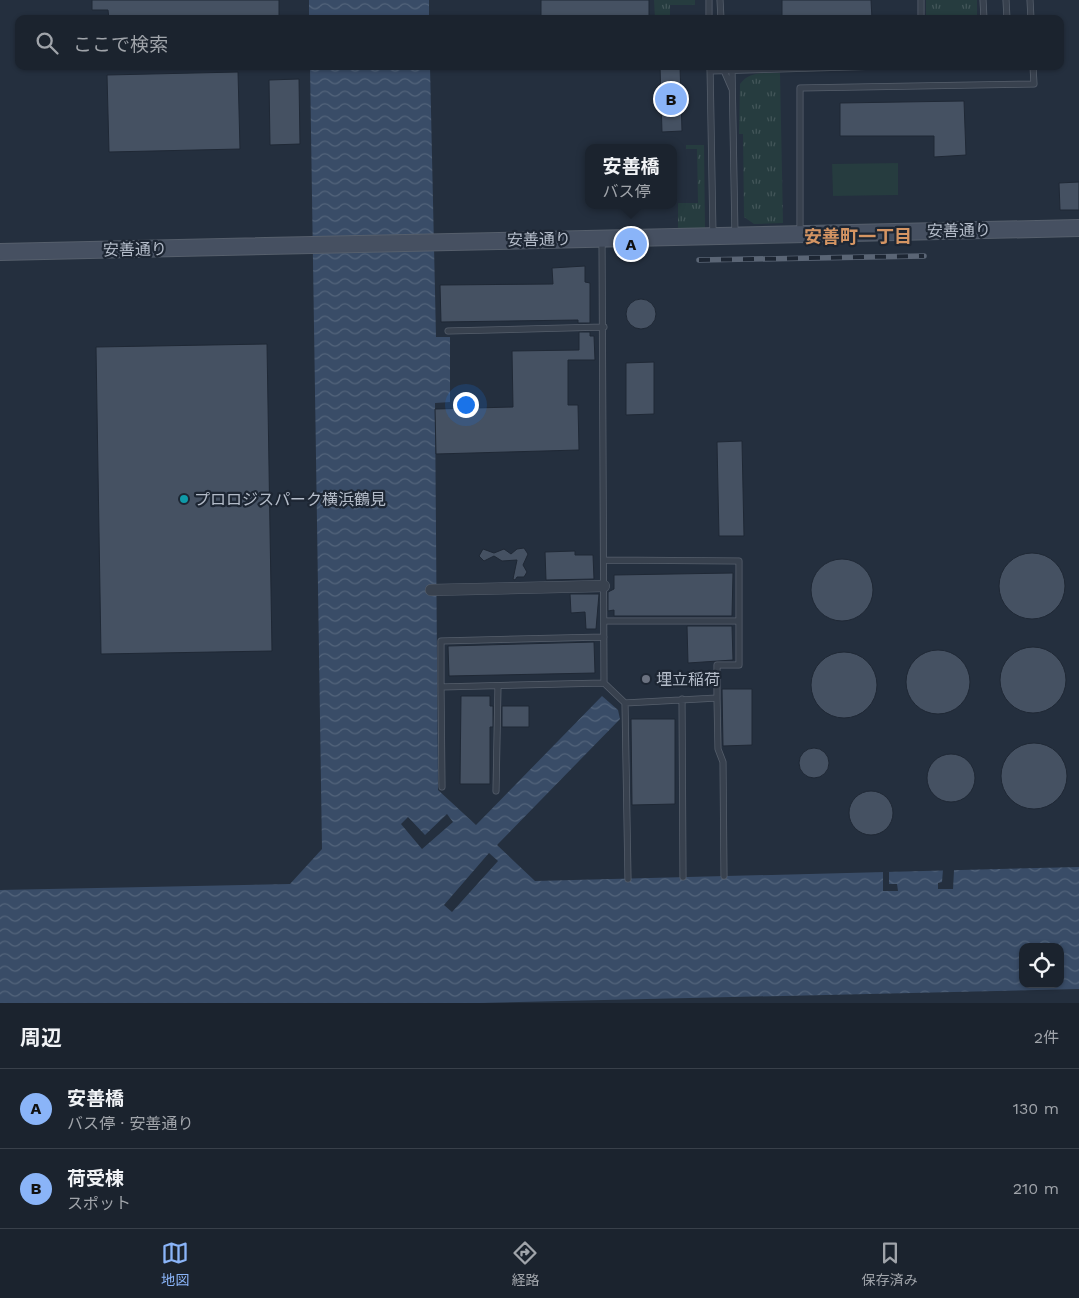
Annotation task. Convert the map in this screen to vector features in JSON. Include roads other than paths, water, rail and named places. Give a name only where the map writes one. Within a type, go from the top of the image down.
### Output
[{"type":"street","name":"安善通り","points":[[0,252],[1079,228]]},
{"type":"street","points":[[431,590],[604,586]]},
{"type":"lane","points":[[709,0],[709,15]]},
{"type":"lane","points":[[720,0],[721,15]]},
{"type":"lane","points":[[921,0],[921,15]]},
{"type":"lane","points":[[984,0],[984,15]]},
{"type":"lane","points":[[1006,0],[1007,15]]},
{"type":"lane","points":[[1030,0],[1031,15]]},
{"type":"lane","points":[[710,70],[713,235]]},
{"type":"lane","points":[[723,70],[733,90]]},
{"type":"lane","points":[[732,70],[736,235]]},
{"type":"lane","points":[[800,234],[800,88],[1034,84],[1033,70]]},
{"type":"lane","points":[[602,238],[604,327],[604,683]]},
{"type":"lane","points":[[448,331],[604,327]]},
{"type":"lane","points":[[604,560],[739,561],[739,665],[717,666],[718,749],[723,762],[724,876]]},
{"type":"lane","points":[[604,621],[739,621]]},
{"type":"lane","points":[[442,787],[441,641],[604,637]]},
{"type":"lane","points":[[441,687],[604,683],[625,703],[628,879]]},
{"type":"lane","points":[[496,791],[498,686]]},
{"type":"lane","points":[[625,703],[717,698]]},
{"type":"lane","points":[[682,699],[683,877]]},
{"type":"water","points":[[309,0],[429,0],[429,15],[309,15]]},
{"type":"water","points":[[310,70],[430,70],[436,337],[450,337],[450,402],[435,403],[438,790],[476,825],[602,696],[618,710],[620,719],[497,845],[535,881],[1079,867],[1079,989],[479,1003],[0,1003],[0,890],[290,884],[322,849]]},
{"type":"railway","points":[[699,260],[924,256]]},
{"type":"place","name":"荷受棟","points":[[671,99]]},
{"type":"place","name":"安善橋","points":[[631,244]]},
{"type":"place","name":"プロロジスパーク横浜鶴見","points":[[184,499]]},
{"type":"place","name":"埋立稲荷","points":[[646,679]]},
{"type":"district","name":"安善町一丁目","points":[[858,237]]}]
